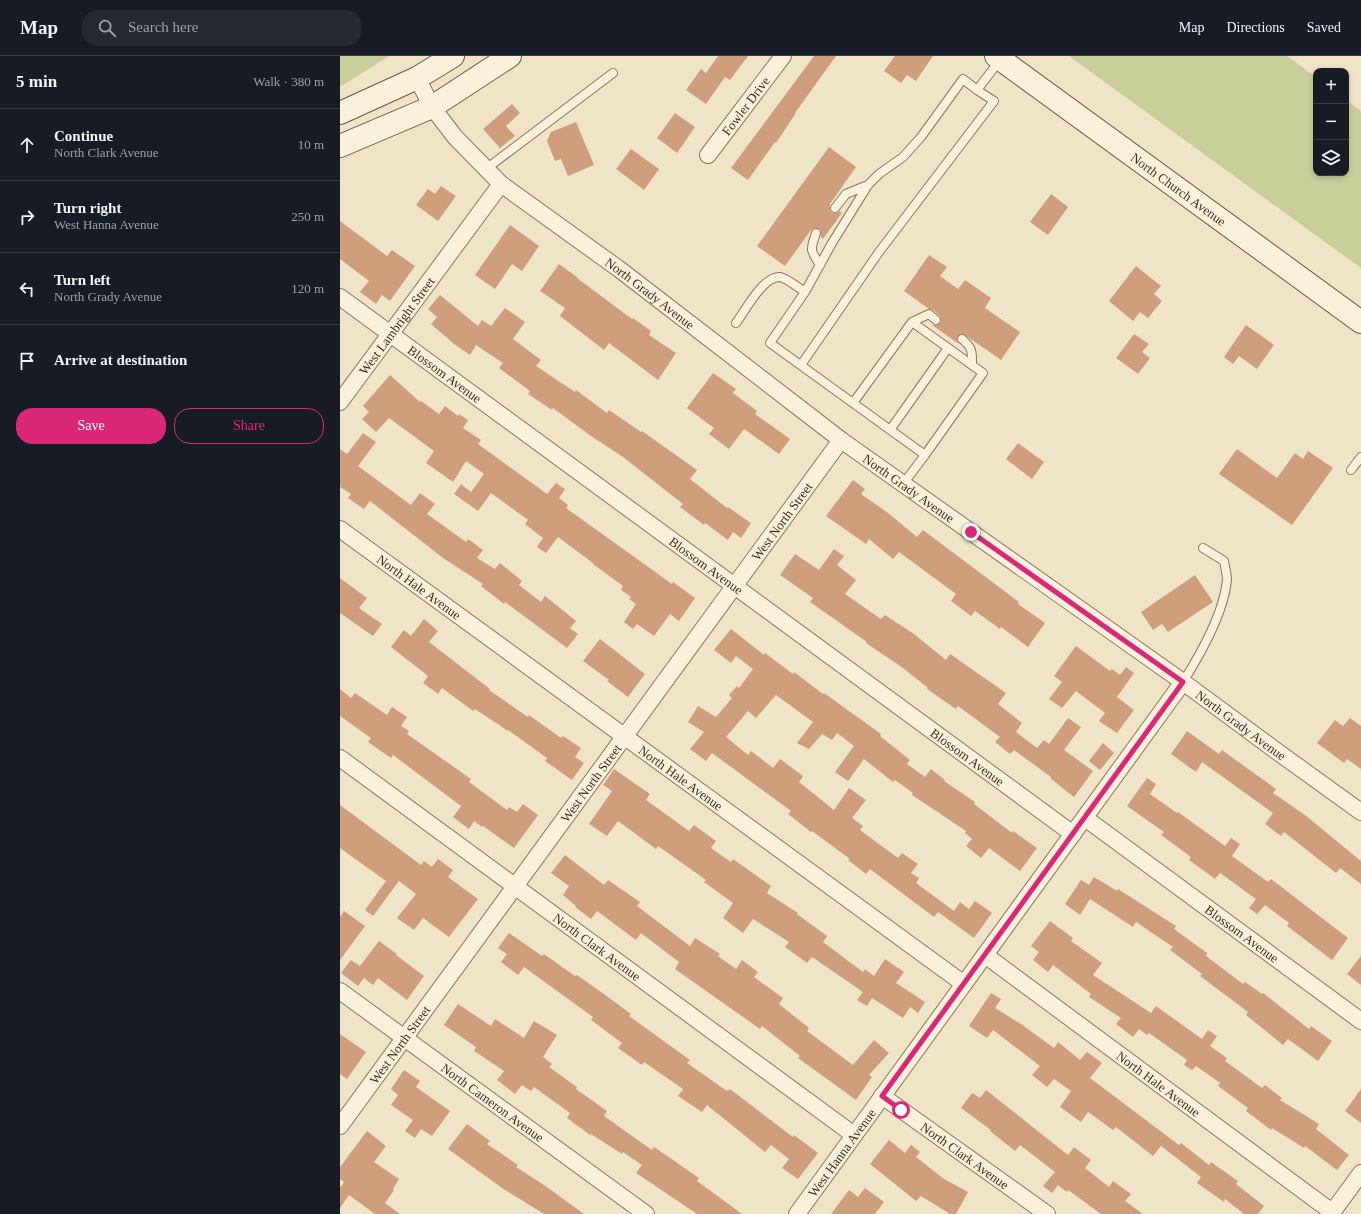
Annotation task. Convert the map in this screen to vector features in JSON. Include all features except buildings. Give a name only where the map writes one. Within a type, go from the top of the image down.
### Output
[{"type":"street","points":[[340,114],[417,78],[453,56]]},
{"type":"street","points":[[340,146],[432,106],[510,56]]},
{"type":"street","name":"Fowler Drive","points":[[708,155],[783,56]]},
{"type":"street","name":"North Church Avenue","points":[[999,58],[1361,322]]},
{"type":"street","name":"North Grady Avenue","points":[[417,78],[432,106],[455,136],[501,184],[618,269],[841,440],[1183,682],[1361,812]]},
{"type":"street","name":"West Lambright Street","points":[[340,402],[501,184]]},
{"type":"street","name":"Blossom Avenue","points":[[340,297],[1073,834]]},
{"type":"street","name":"West North Street","points":[[340,1126],[841,440]]},
{"type":"street","name":"North Hale Avenue","points":[[340,529],[964,984]]},
{"type":"street","name":"West Hanna Avenue","points":[[797,1214],[1183,682]]},
{"type":"street","name":"North Clark Avenue","points":[[340,758],[854,1135]]},
{"type":"street","name":"Blossom Avenue","points":[[1085,818],[1361,1021]]},
{"type":"street","name":"North Hale Avenue","points":[[985,955],[1331,1213]]},
{"type":"street","name":"North Cameron Avenue","points":[[340,990],[646,1214]]},
{"type":"street","name":"North Clark Avenue","points":[[882,1096],[1047,1214]]},
{"type":"street","points":[[1331,1213],[1361,1172]]},
{"type":"lane","points":[[977,90],[999,58]]},
{"type":"lane","points":[[486,169],[613,73]]},
{"type":"lane","points":[[801,365],[879,252],[994,101],[963,79],[921,137],[903,157],[879,174],[868,185],[805,292],[770,343],[925,455]]},
{"type":"lane","points":[[835,208],[846,194],[868,185]]},
{"type":"lane","points":[[816,233],[811,248],[813,255],[820,265]]},
{"type":"lane","points":[[736,323],[762,286],[773,278],[782,277],[805,292]]},
{"type":"lane","points":[[853,403],[912,322],[929,314],[936,320]]},
{"type":"lane","points":[[903,484],[983,373],[912,322]]},
{"type":"lane","points":[[962,339],[972,350],[972,365]]},
{"type":"lane","points":[[890,430],[948,348]]},
{"type":"lane","points":[[1351,470],[1361,457]]},
{"type":"lane","points":[[1183,682],[1204,645],[1225,593],[1227,578],[1224,561],[1203,548]]},
{"type":"green space","points":[[340,56],[389,56],[340,87]]},
{"type":"green space","points":[[1069,56],[1287,56],[1313,75],[1313,176],[1349,176],[1349,102],[1361,111],[1361,268]]},
{"type":"route","points":[[901,1110],[882,1096],[1183,682],[971,532]]}]
